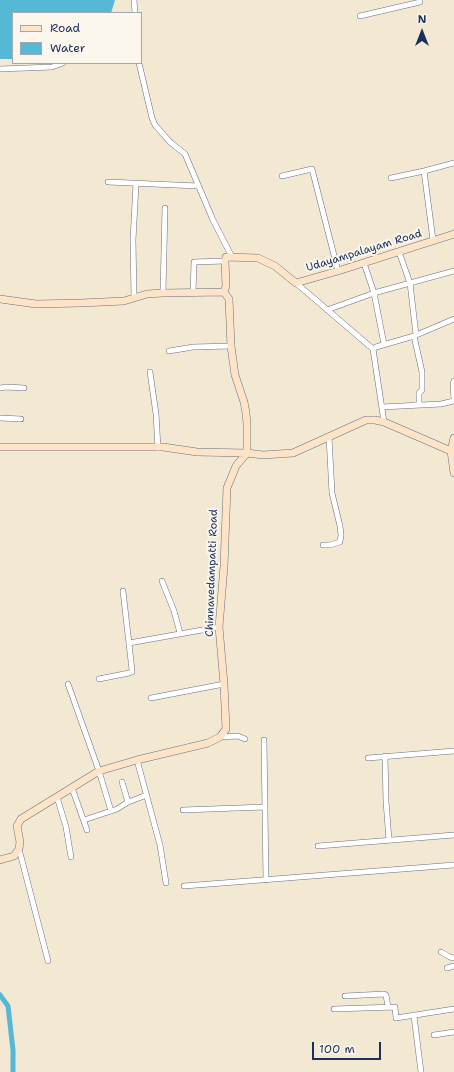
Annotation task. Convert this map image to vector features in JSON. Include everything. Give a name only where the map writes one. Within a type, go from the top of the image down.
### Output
[{"type":"street","points":[[134,0],[135,12]]},
{"type":"street","points":[[360,16],[420,2],[420,0]]},
{"type":"street","points":[[0,69],[52,67],[60,64]]},
{"type":"street","points":[[139,64],[155,125],[170,142],[185,154],[198,186],[232,258]]},
{"type":"street","points":[[391,178],[454,163]]},
{"type":"street","points":[[282,176],[312,169],[338,272]]},
{"type":"street","points":[[424,171],[433,240]]},
{"type":"street","points":[[108,182],[198,186]]},
{"type":"street","points":[[134,297],[136,184]]},
{"type":"street","points":[[163,293],[165,208]]},
{"type":"street","name":"Udayampalayam Road","points":[[225,261],[226,258],[258,258],[275,266],[296,283],[338,272],[454,234]]},
{"type":"street","points":[[399,252],[410,283],[415,335],[422,372],[422,390],[419,393],[419,405]]},
{"type":"street","points":[[193,293],[194,262],[225,261],[226,286],[224,292]]},
{"type":"street","points":[[364,263],[374,293],[384,344]]},
{"type":"street","points":[[327,310],[374,293],[454,271]]},
{"type":"street","points":[[296,283],[373,349],[384,422]]},
{"type":"street","points":[[0,299],[36,304],[124,301],[134,297],[163,293],[224,292]]},
{"type":"street","points":[[224,292],[229,299],[231,346],[235,375],[244,402],[246,414],[247,453]]},
{"type":"street","points":[[373,349],[384,344],[415,335],[454,319]]},
{"type":"street","points":[[168,351],[193,347],[231,346]]},
{"type":"street","points":[[150,372],[156,414],[158,448]]},
{"type":"street","points":[[382,407],[441,404],[454,400],[454,381]]},
{"type":"street","points":[[0,388],[24,388]]},
{"type":"street","points":[[0,418],[21,419]]},
{"type":"street","points":[[0,447],[158,448],[228,454],[247,453],[263,455],[293,452],[366,420],[384,422],[451,451]]},
{"type":"street","points":[[323,545],[330,545],[340,542],[341,535],[332,493],[328,437]]},
{"type":"street","points":[[454,438],[451,451],[454,473]]},
{"type":"street","name":"Chinnavedampatti Road","points":[[220,737],[226,729],[219,627],[224,566],[227,488],[236,466],[247,453]]},
{"type":"street","points":[[162,581],[174,611],[180,633]]},
{"type":"street","points":[[99,679],[132,672],[123,591]]},
{"type":"street","points":[[129,642],[219,627]]},
{"type":"street","points":[[68,684],[99,771],[111,811]]},
{"type":"street","points":[[151,698],[224,684]]},
{"type":"street","points":[[48,961],[19,849],[20,842],[17,826],[21,819],[99,771],[208,743],[220,737],[238,736],[245,738]]},
{"type":"street","points":[[264,740],[266,880]]},
{"type":"street","points":[[368,758],[454,751]]},
{"type":"street","points":[[385,756],[389,840]]},
{"type":"street","points":[[137,760],[160,845],[166,883]]},
{"type":"street","points":[[122,782],[128,802]]},
{"type":"street","points":[[72,788],[87,830]]},
{"type":"street","points":[[84,820],[111,811],[128,802],[147,795]]},
{"type":"street","points":[[57,797],[66,828],[71,857]]},
{"type":"street","points":[[183,810],[265,807]]},
{"type":"street","points":[[318,846],[454,835]]},
{"type":"street","points":[[0,860],[14,856],[19,849]]},
{"type":"street","points":[[184,886],[454,865]]},
{"type":"street","points":[[441,952],[454,958]]},
{"type":"street","points":[[447,968],[454,966]]},
{"type":"street","points":[[345,996],[384,994],[386,995],[388,1007]]},
{"type":"street","points":[[334,1009],[395,1007],[396,1018],[454,1009]]},
{"type":"street","points":[[414,1016],[421,1072]]},
{"type":"street","points":[[434,1035],[454,1032]]},
{"type":"water","points":[[0,0],[115,0],[111,12],[12,12],[12,59],[0,59]]},
{"type":"waterway","points":[[0,995],[8,1006],[13,1050],[13,1072]]}]
